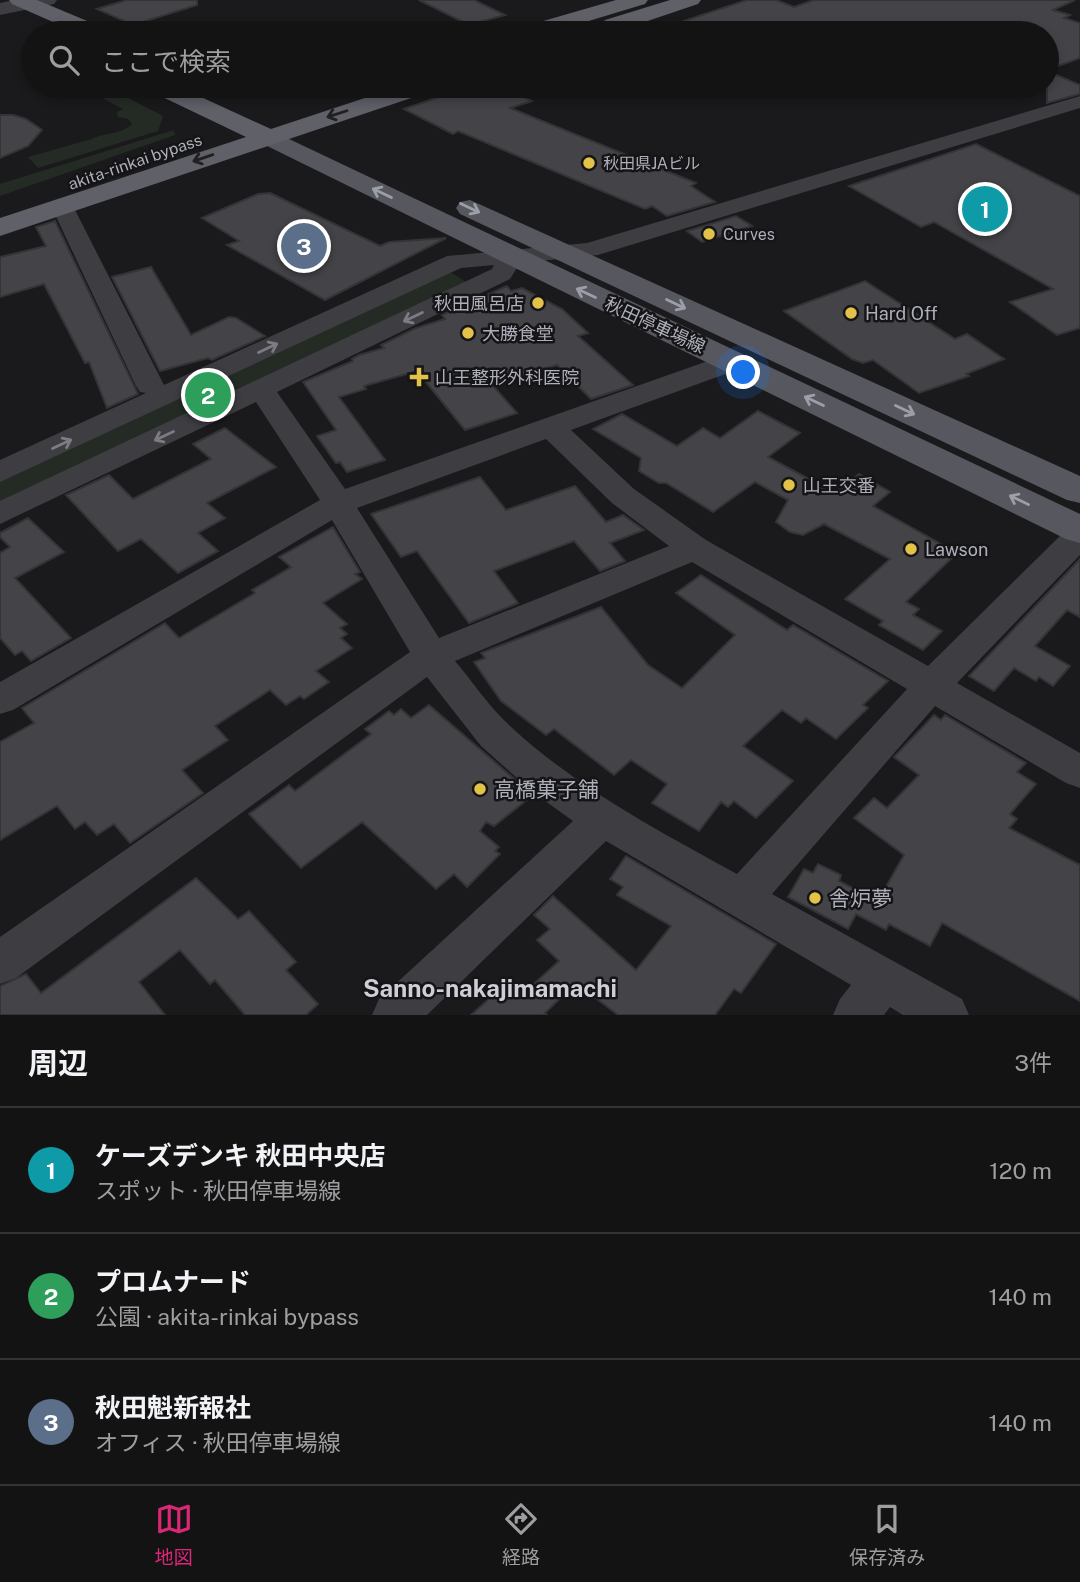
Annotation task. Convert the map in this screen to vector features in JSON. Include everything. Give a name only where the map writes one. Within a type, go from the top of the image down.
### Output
[{"type":"highway","points":[[567,21],[638,0]]},
{"type":"highway","points":[[624,21],[691,0]]},
{"type":"highway","points":[[32,1],[72,21]]},
{"type":"highway","points":[[0,9],[24,21]]},
{"type":"highway","points":[[191,98],[268,126],[377,98]]},
{"type":"highway","points":[[226,98],[268,126]]},
{"type":"highway","points":[[268,126],[332,98]]},
{"type":"highway","name":"akita-rinkai bypass","points":[[0,228],[268,126]]},
{"type":"highway","name":"akita-rinkai bypass","points":[[0,209],[268,126]]},
{"type":"main road","name":"秋田停車場線","points":[[268,126],[567,253],[1080,491]]},
{"type":"main road","name":"秋田停車場線","points":[[268,126],[511,257],[1080,532]]},
{"type":"street","points":[[0,9],[32,1]]},
{"type":"street","points":[[4,465],[456,261],[589,250],[1080,102]]},
{"type":"street","points":[[62,206],[150,386]]},
{"type":"street","points":[[0,514],[501,274],[511,257]]},
{"type":"street","points":[[0,700],[338,503],[733,362]]},
{"type":"street","points":[[262,390],[338,503],[431,656],[494,735],[548,782],[602,819],[946,1015]]},
{"type":"street","points":[[552,428],[623,496],[695,548],[1080,772]]},
{"type":"street","points":[[743,897],[932,685],[1080,532]]},
{"type":"street","points":[[0,963],[431,656],[695,548]]},
{"type":"street","points":[[395,1015],[602,819]]},
{"type":"street","points":[[856,1015],[884,979]]},
{"type":"shaded area","points":[[102,98],[128,98],[163,116],[158,131],[38,168],[28,157],[128,128],[132,124],[128,119],[118,117],[117,112],[123,109]]},
{"type":"shaded area","points":[[174,130],[175,135],[0,196],[0,184]]},
{"type":"shaded area","points":[[447,270],[471,285],[0,507],[0,477]]},
{"type":"building","points":[[127,0],[197,0],[197,5],[146,21],[124,21],[97,9]]},
{"type":"building","points":[[419,0],[474,0],[505,15],[483,21],[461,21]]},
{"type":"building","points":[[747,0],[776,0],[794,7],[814,0],[1075,0],[1053,10],[1070,15],[1064,18],[1080,23],[1080,58],[1059,66],[1059,21],[684,21]]},
{"type":"building","points":[[1059,76],[1080,85],[1080,94],[1047,103],[1047,98],[1059,98]]},
{"type":"building","name":"秋田県JAビル","points":[[436,98],[525,98],[532,101],[510,108],[696,183],[691,186],[715,202],[667,216],[652,206],[645,209],[458,131],[453,134],[404,109]]},
{"type":"building","points":[[0,115],[26,119],[42,130],[28,146],[0,158]]},
{"type":"building","points":[[976,144],[1080,196],[1080,328],[1057,335],[1010,302],[1053,289],[934,222],[921,227],[849,186]]},
{"type":"building","points":[[270,193],[380,246],[389,242],[446,238],[325,300],[227,245],[239,241],[202,218],[258,194]]},
{"type":"building","name":"Curves","points":[[736,216],[752,226],[702,242],[687,231]]},
{"type":"building","points":[[55,221],[138,394],[107,408],[89,362],[85,363],[44,284],[0,297],[0,257],[46,246],[36,227]]},
{"type":"building","points":[[151,267],[191,335],[229,317],[236,318],[265,336],[212,360],[208,358],[160,371],[112,277]]},
{"type":"building","points":[[865,281],[955,339],[967,334],[1004,359],[966,374],[969,376],[919,393],[873,360],[863,363],[852,359],[784,311]]},
{"type":"building","points":[[507,286],[511,291],[522,288],[562,309],[588,333],[578,336],[633,385],[591,399],[557,365],[494,387],[517,413],[465,430],[417,371],[364,386],[366,389],[339,397],[385,460],[347,472],[340,462],[336,463],[317,436],[336,430],[303,382],[353,361],[352,359],[359,355],[384,348],[381,345],[416,328],[445,319],[442,315]]},
{"type":"building","points":[[758,411],[800,433],[768,457],[835,493],[859,474],[890,492],[873,506],[957,553],[906,602],[919,609],[913,615],[942,631],[923,650],[879,625],[883,621],[845,599],[890,559],[824,524],[803,535],[790,532],[776,522],[788,500],[755,482],[713,512],[666,483],[659,483],[639,471],[641,458],[593,429],[622,414],[677,446],[703,428],[720,438]]},
{"type":"building","points":[[225,428],[276,467],[207,503],[225,518],[198,533],[218,551],[178,573],[141,539],[118,551],[66,495],[109,475],[133,499],[211,459],[193,444]]},
{"type":"building","points":[[480,477],[506,510],[575,486],[606,522],[623,515],[644,530],[610,543],[625,561],[600,571],[574,541],[494,571],[518,603],[469,623],[417,551],[401,557],[371,514]]},
{"type":"building","points":[[28,518],[64,552],[15,578],[71,638],[31,661],[22,651],[15,655],[0,638],[0,553],[10,547],[0,537],[0,533]]},
{"type":"building","points":[[333,527],[360,572],[355,574],[362,579],[323,603],[347,624],[340,628],[347,634],[341,638],[352,648],[316,671],[329,682],[304,699],[300,696],[286,705],[270,690],[215,726],[228,740],[182,770],[203,793],[130,843],[114,824],[97,835],[85,822],[75,829],[57,806],[0,840],[0,742],[34,723],[22,708],[165,623],[179,638],[255,593],[252,590],[291,567],[279,557]]},
{"type":"building","points":[[1080,559],[1080,617],[1067,610],[1035,646],[1070,666],[1053,686],[1039,677],[1036,681],[1014,668],[994,691],[969,676]]},
{"type":"building","points":[[701,575],[787,630],[793,625],[888,681],[863,705],[868,708],[836,739],[806,718],[801,723],[782,710],[743,746],[793,781],[756,818],[734,801],[728,807],[721,802],[699,831],[652,803],[667,784],[631,760],[614,775],[554,729],[546,735],[501,701],[474,662],[485,658],[481,653],[601,607],[648,665],[682,688],[735,635],[676,593]]},
{"type":"building","points":[[429,705],[533,795],[494,826],[486,822],[480,831],[499,847],[495,851],[500,854],[467,887],[454,874],[436,889],[362,822],[301,868],[249,814],[289,785],[295,791],[371,734],[365,729],[389,711],[394,715],[401,709],[411,718]]},
{"type":"building","points":[[934,715],[941,720],[945,715],[1026,763],[1017,772],[1036,784],[1010,814],[1017,819],[1009,828],[1080,865],[1080,1001],[942,923],[930,946],[889,924],[886,930],[856,914],[848,929],[788,897],[804,869],[813,873],[818,864],[841,875],[839,881],[878,901],[904,855],[854,818],[874,798],[887,808],[919,775],[894,757]]},
{"type":"building","points":[[626,856],[776,944],[741,993],[734,989],[715,1015],[618,1015],[589,993],[587,996],[575,984],[545,1013],[547,1015],[471,1015],[510,980],[524,993],[559,961],[537,940],[550,929],[534,915],[553,896],[636,970],[671,926],[617,895],[623,887],[610,879]]},
{"type":"building","points":[[196,878],[238,919],[249,911],[296,962],[286,970],[318,1004],[306,1015],[245,1015],[215,980],[210,984],[180,950],[139,982],[165,1015],[0,1015],[0,986],[26,974],[41,993]]},
{"type":"place","name":"秋田県JAビル","points":[[589,163]]},
{"type":"place","name":"ケーズデンキ 秋田中央店","points":[[985,209]]},
{"type":"place","name":"Curves","points":[[709,234]]},
{"type":"place","name":"秋田魁新報社","points":[[304,246]]},
{"type":"place","name":"秋田風呂店","points":[[538,303]]},
{"type":"place","name":"Hard Off","points":[[851,313]]},
{"type":"place","name":"大勝食堂","points":[[468,333]]},
{"type":"place","name":"山王整形外科医院","points":[[419,377]]},
{"type":"place","name":"プロムナード","points":[[208,395]]},
{"type":"place","name":"山王交番","points":[[789,485]]},
{"type":"place","name":"Lawson","points":[[911,549]]},
{"type":"place","name":"高橋菓子舗","points":[[480,789]]},
{"type":"place","name":"舎炉夢","points":[[815,898]]},
{"type":"district","name":"Sanno-nakajimamachi","points":[[490,988]]}]
